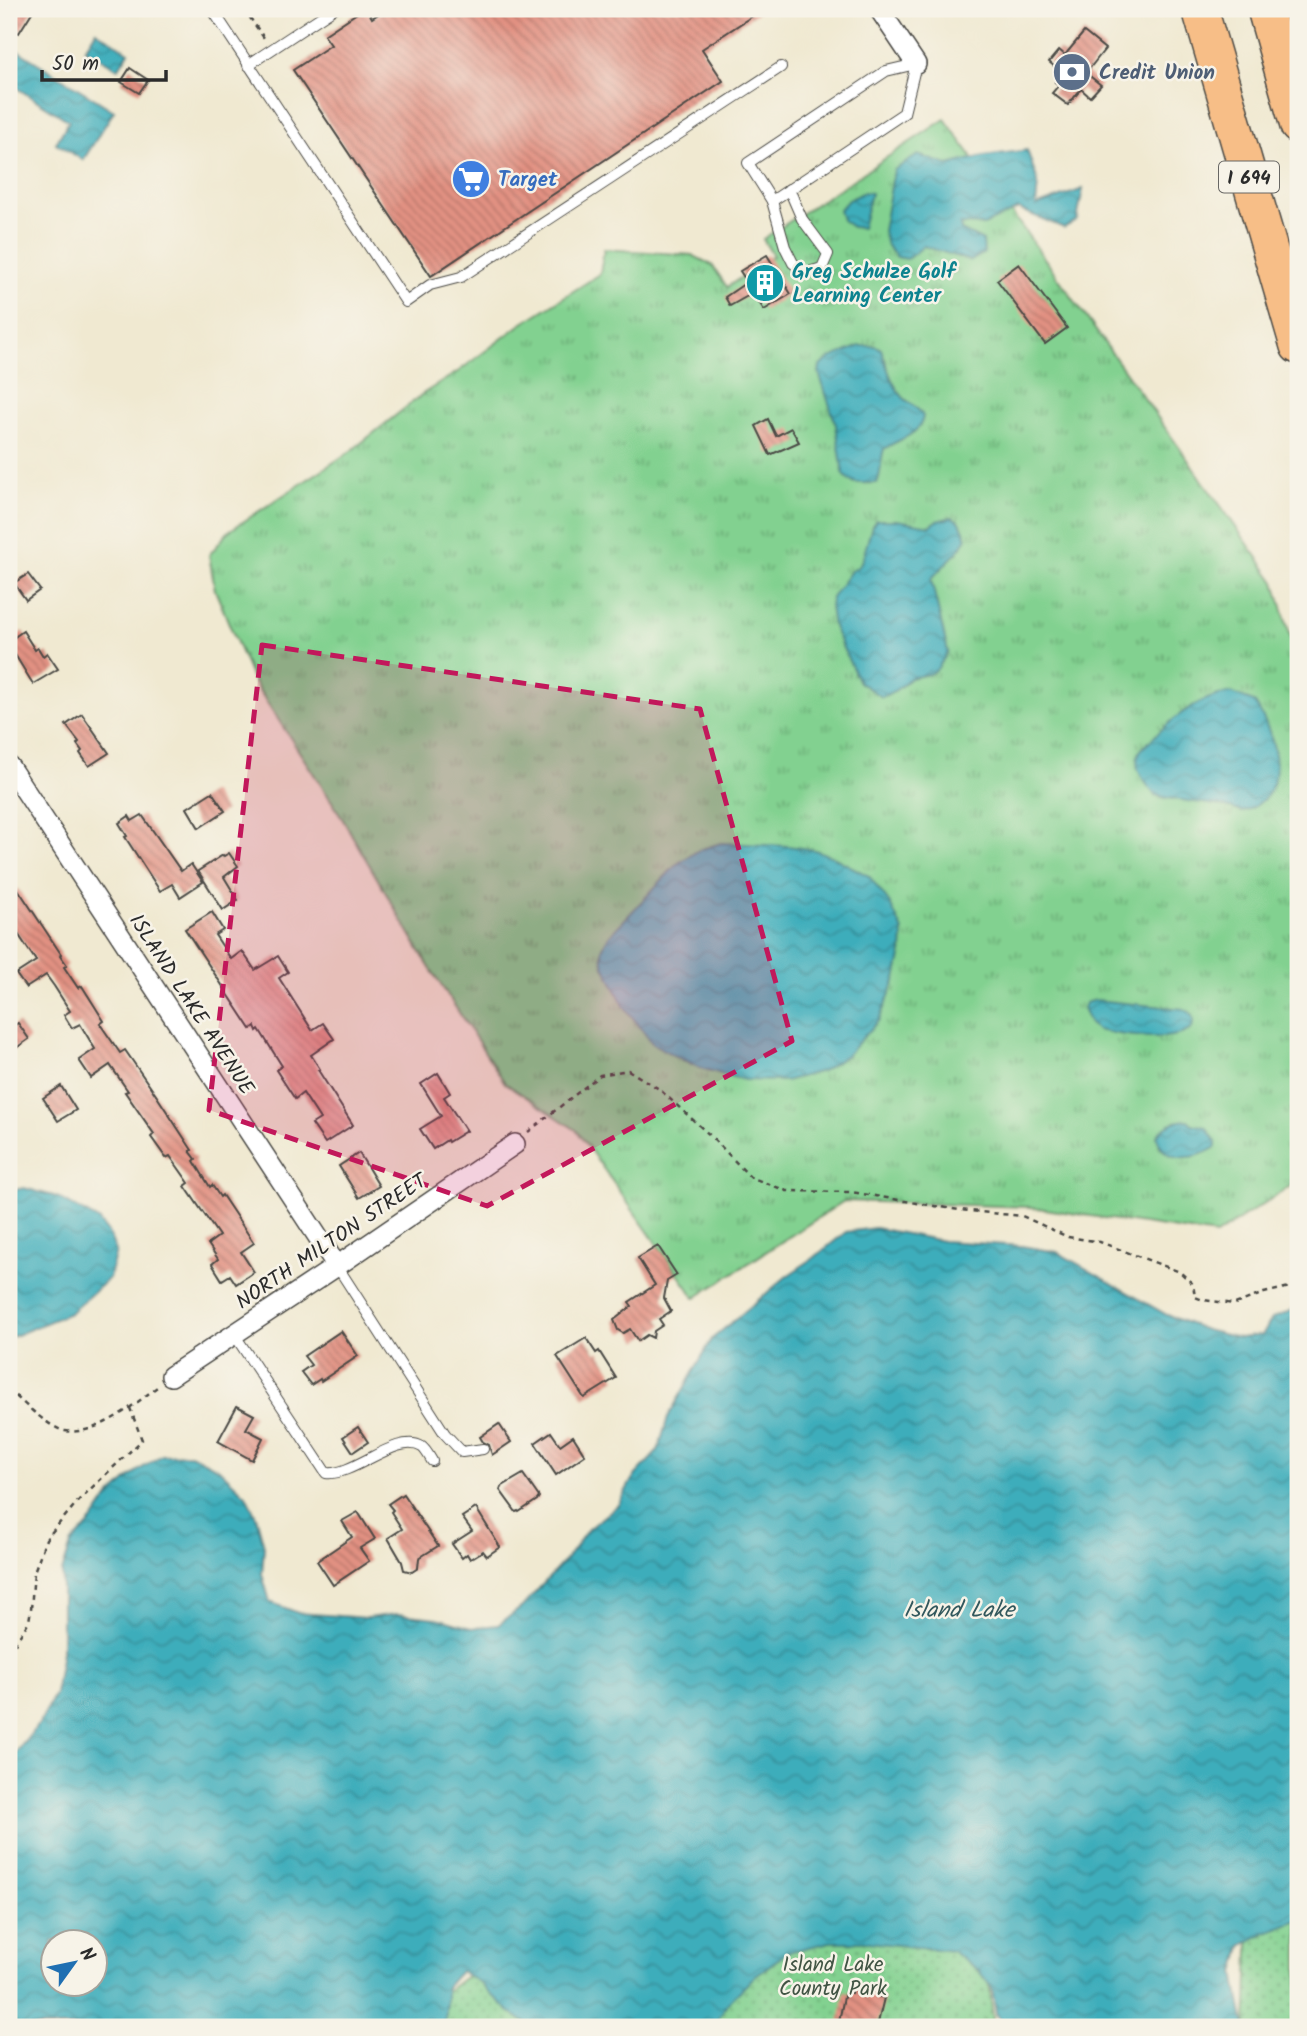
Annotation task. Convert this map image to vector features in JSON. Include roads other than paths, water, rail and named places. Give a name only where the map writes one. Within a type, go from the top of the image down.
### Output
[{"type":"highway","name":"I 694","points":[[1199,9],[1298,346]]},
{"type":"highway","points":[[1265,9],[1298,126]]},
{"type":"street","points":[[879,9],[916,64]]},
{"type":"street","name":"ISLAND LAKE AVENUE","points":[[9,766],[337,1266]]},
{"type":"street","name":"NORTH MILTON STREET","points":[[171,1376],[515,1144]]},
{"type":"lane","points":[[212,9],[406,302],[430,285],[461,277],[781,67]]},
{"type":"lane","points":[[248,65],[333,9]]},
{"type":"lane","points":[[772,201],[789,189],[904,113],[916,64],[886,71],[748,163],[772,201],[785,247],[793,263],[806,273],[822,268],[828,254],[802,219],[789,189]]},
{"type":"lane","points":[[337,1266],[445,1434],[462,1452],[483,1448]]},
{"type":"lane","points":[[234,1334],[326,1473],[335,1475],[387,1450],[409,1443],[422,1448],[432,1461]]},
{"type":"water","points":[[96,31],[129,52],[118,69],[85,49]]},
{"type":"water","points":[[9,45],[114,111],[83,160],[56,143],[69,121],[9,83]]},
{"type":"water","points":[[1027,150],[1038,182],[1036,206],[1083,189],[1077,220],[1064,228],[1018,209],[984,225],[960,224],[961,230],[983,241],[984,253],[971,261],[924,246],[907,259],[897,257],[887,246],[883,231],[894,170],[918,155],[948,165],[984,156]]},
{"type":"water","points":[[864,192],[871,193],[862,228],[852,227],[842,220],[839,210],[848,200]]},
{"type":"water","points":[[860,346],[876,346],[881,349],[895,386],[923,416],[918,428],[884,449],[877,483],[855,483],[848,480],[843,473],[836,425],[819,373],[820,366],[830,358]]},
{"type":"water","points":[[952,517],[960,522],[967,538],[931,579],[948,652],[937,669],[929,674],[910,678],[882,697],[859,682],[833,627],[830,606],[832,598],[851,571],[859,566],[876,520],[897,520],[930,526]]},
{"type":"water","points":[[1230,693],[1254,702],[1269,732],[1276,764],[1269,793],[1258,804],[1242,812],[1155,795],[1138,769],[1140,751],[1170,722],[1192,706]]},
{"type":"water","points":[[721,843],[788,846],[815,850],[833,857],[869,876],[890,904],[903,931],[896,979],[879,1020],[847,1055],[822,1071],[785,1081],[744,1080],[700,1068],[673,1055],[652,1043],[624,1006],[603,964],[602,949],[609,936],[677,864],[699,850]]},
{"type":"water","points":[[1095,1000],[1184,1009],[1192,1017],[1192,1028],[1184,1033],[1161,1037],[1097,1030],[1090,1024],[1083,1008],[1085,1003]]},
{"type":"water","points":[[1188,1120],[1192,1124],[1206,1127],[1216,1142],[1216,1147],[1191,1157],[1173,1156],[1160,1146],[1157,1136],[1170,1124]]},
{"type":"water","points":[[24,1188],[57,1197],[98,1220],[109,1234],[116,1251],[109,1278],[70,1313],[9,1338],[9,1191]]},
{"type":"water","name":"Island Lake","points":[[875,1228],[943,1241],[1021,1246],[1057,1252],[1167,1315],[1205,1330],[1239,1338],[1262,1335],[1272,1319],[1298,1307],[1298,1920],[1266,1932],[1242,1946],[1235,1973],[1245,2027],[1004,2027],[996,2013],[992,1988],[978,1970],[953,1951],[868,1942],[830,1942],[788,1952],[756,1975],[727,2004],[713,2027],[532,2027],[509,2011],[480,1983],[460,1971],[446,1987],[443,2027],[9,2027],[9,1761],[39,1724],[55,1694],[62,1652],[62,1572],[71,1544],[93,1520],[108,1498],[136,1472],[162,1455],[191,1454],[218,1468],[246,1495],[256,1516],[264,1546],[262,1574],[270,1602],[298,1613],[367,1618],[397,1614],[437,1618],[471,1628],[498,1625],[522,1607],[567,1558],[588,1529],[618,1505],[633,1478],[658,1451],[668,1417],[712,1339],[787,1276],[846,1232]]},
{"type":"place","name":"Credit Union","points":[[1072,72]]},
{"type":"place","name":"Target","points":[[471,179]]},
{"type":"place","name":"Greg Schulze Golf Learning Center","points":[[765,283]]},
{"type":"park label","name":"Island Lake County Park","points":[[833,1976]]}]
